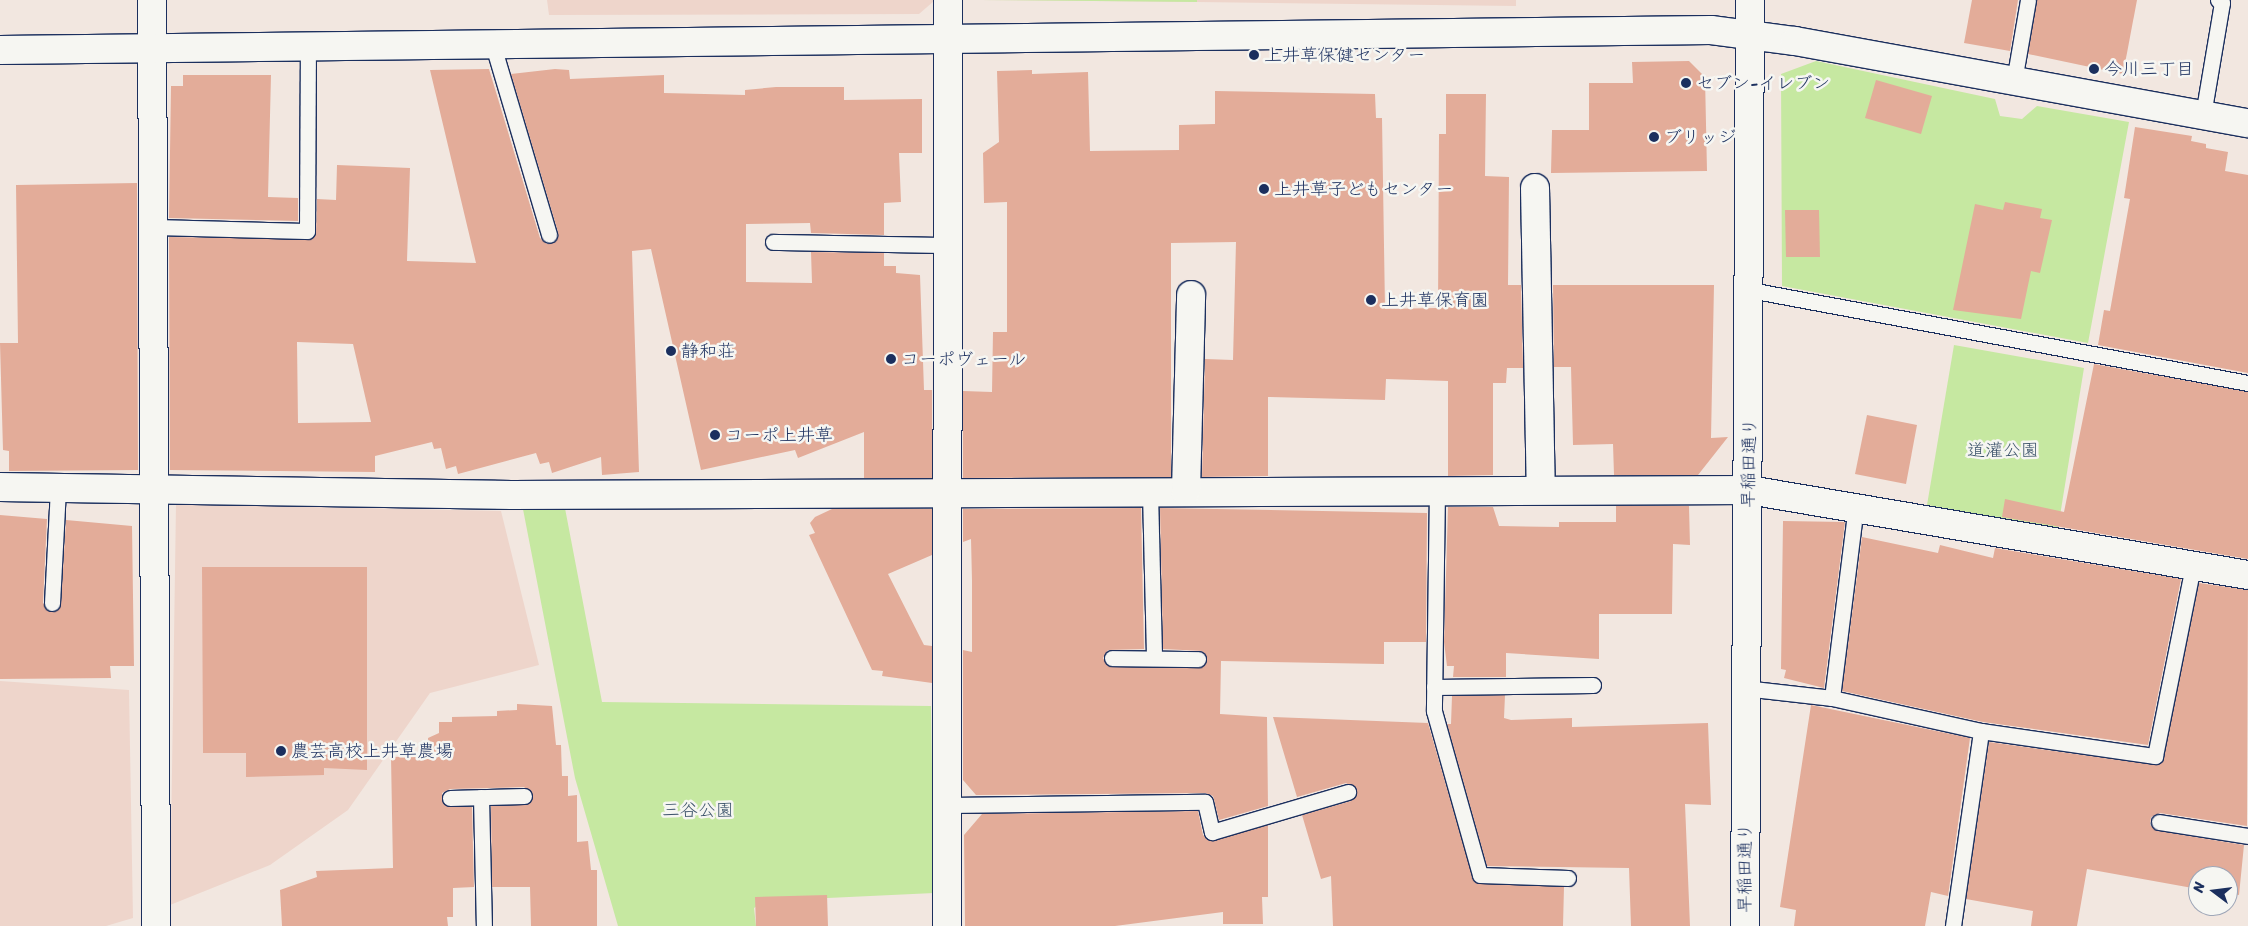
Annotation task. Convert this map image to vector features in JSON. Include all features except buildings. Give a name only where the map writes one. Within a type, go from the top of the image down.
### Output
[{"type":"street","points":[[152,0],[154,925]]},
{"type":"street","points":[[947,926],[948,0]]},
{"type":"street","name":"早稲田通り","points":[[1745,926],[1744,688],[1749,490],[1750,0]]},
{"type":"street","points":[[0,50],[949,36],[1750,33],[2248,123]]},
{"type":"street","points":[[1535,188],[1541,488]]},
{"type":"street","points":[[1186,492],[1191,295]]},
{"type":"street","points":[[0,487],[154,487],[512,495],[1186,492],[1541,488],[1749,490],[1856,506],[2248,575]]},
{"type":"lane","points":[[2014,81],[2028,0]]},
{"type":"lane","points":[[2203,115],[2222,3],[2218,0]]},
{"type":"lane","points":[[492,42],[550,235]]},
{"type":"lane","points":[[153,227],[307,230],[308,46]]},
{"type":"lane","points":[[773,242],[948,245]]},
{"type":"lane","points":[[1750,290],[2248,383]]},
{"type":"lane","points":[[52,603],[58,487]]},
{"type":"lane","points":[[1437,489],[1434,711],[1480,875],[1568,878]]},
{"type":"lane","points":[[1150,492],[1154,658]]},
{"type":"lane","points":[[1832,698],[1856,506]]},
{"type":"lane","points":[[1744,688],[1832,698],[1981,731],[2155,756],[2193,565]]},
{"type":"lane","points":[[1112,658],[1198,659]]},
{"type":"lane","points":[[1434,687],[1593,686]]},
{"type":"lane","points":[[1953,926],[1981,731]]},
{"type":"lane","points":[[948,805],[1205,802],[1212,832],[1348,792]]},
{"type":"lane","points":[[450,798],[524,796]]},
{"type":"lane","points":[[481,798],[484,926]]},
{"type":"lane","points":[[2159,822],[2248,836]]},
{"type":"shaded area","points":[[547,0],[934,1],[919,14],[549,15]]},
{"type":"shaded area","points":[[980,0],[1516,0],[1516,6],[1197,2]]},
{"type":"shaded area","name":"農芸高校上井草農場","points":[[176,504],[501,511],[539,665],[430,693],[348,810],[270,865],[170,905]]},
{"type":"shaded area","points":[[0,681],[129,690],[133,918],[106,926],[0,926]]},
{"type":"green space","points":[[980,0],[1197,0],[1197,2]]},
{"type":"green space","points":[[1816,61],[1995,99],[2000,116],[2022,119],[2037,106],[2129,122],[2088,343],[1782,286],[1781,74]]},
{"type":"green space","name":"道灌公園","points":[[1954,345],[2084,368],[2058,528],[1927,505]]},
{"type":"green space","name":"三谷公園","points":[[564,503],[602,702],[931,706],[934,893],[764,901],[754,908],[756,926],[618,926],[575,778],[522,504]]},
{"type":"place","name":"上井草保健センター","points":[[1254,55]]},
{"type":"place","name":"今川三丁目","points":[[2094,69]]},
{"type":"place","name":"セブン-イレブン","points":[[1686,83]]},
{"type":"place","name":"ブリッジ","points":[[1654,137]]},
{"type":"place","name":"上井草子どもセンター","points":[[1264,189]]},
{"type":"place","name":"上井草保育園","points":[[1371,300]]},
{"type":"place","name":"静和荘","points":[[671,351]]},
{"type":"place","name":"コーポヴェール","points":[[891,359]]},
{"type":"place","name":"コーポ上井草","points":[[715,435]]},
{"type":"place","name":"農芸高校上井草農場","points":[[281,751]]}]
